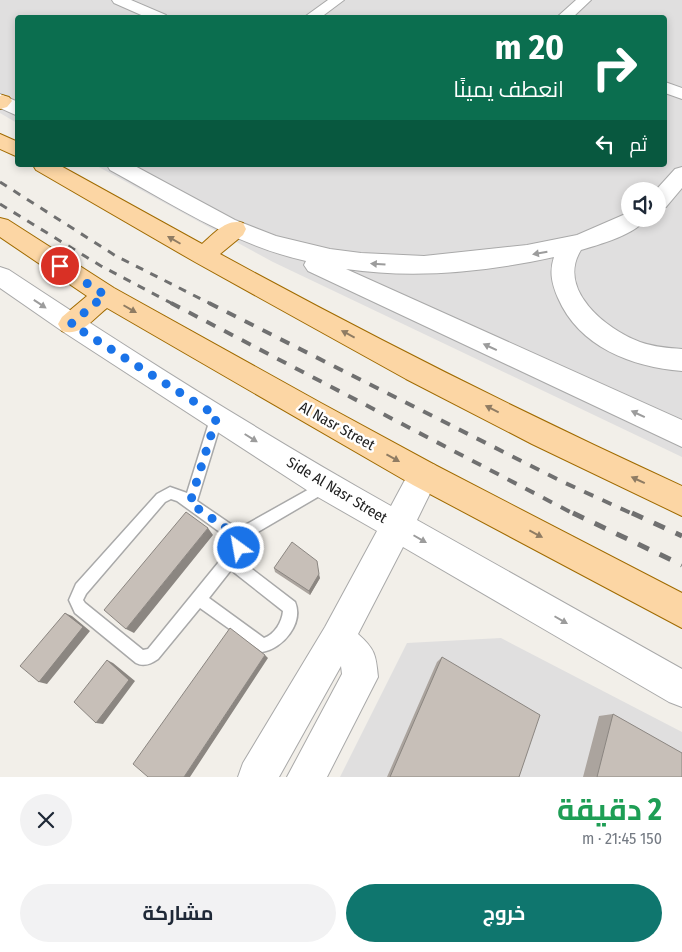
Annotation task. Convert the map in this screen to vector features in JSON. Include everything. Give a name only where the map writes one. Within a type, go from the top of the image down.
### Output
[{"type":"main road","points":[[0,140],[15,149]]},
{"type":"main road","points":[[47,167],[203,256],[358,340],[541,434],[682,501]]},
{"type":"main road","name":"Al Nasr Street","points":[[0,226],[105,295],[424,475],[682,611]]},
{"type":"main road","points":[[203,256],[235,229]]},
{"type":"main road","points":[[71,324],[105,295]]},
{"type":"street","points":[[119,0],[154,15]]},
{"type":"street","points":[[314,15],[337,0]]},
{"type":"street","points":[[566,15],[584,0]]},
{"type":"street","points":[[667,88],[682,94]]},
{"type":"street","points":[[121,167],[235,229],[272,244],[682,434]]},
{"type":"street","points":[[666,193],[682,174]]},
{"type":"street","points":[[272,244],[306,254],[348,261],[406,266],[464,263],[548,252],[599,236],[621,225]]},
{"type":"street","points":[[573,244],[564,260],[564,282],[574,306],[583,317],[608,338],[623,346],[657,358],[682,360]]},
{"type":"street","name":"Side Al Nasr Street","points":[[0,276],[71,324],[327,486],[682,689]]},
{"type":"street","points":[[257,777],[337,639],[424,475]]},
{"type":"street","points":[[306,777],[360,677],[359,659],[337,639]]},
{"type":"lane","points":[[190,503],[217,416]]},
{"type":"lane","points":[[237,537],[327,486]]},
{"type":"lane","points":[[170,493],[176,493],[237,537],[239,548],[230,561],[153,654],[145,659],[137,656],[80,608],[76,600],[81,589],[161,498],[170,493]]},
{"type":"lane","points":[[199,599],[262,645],[273,642],[290,620],[290,607],[230,561]]},
{"type":"shaded area","points":[[0,0],[682,0],[682,457],[273,262],[99,167],[667,167],[667,15],[15,15],[15,122],[0,113]]},
{"type":"shaded area","points":[[501,638],[682,732],[682,777],[340,777],[407,643]]},
{"type":"building","points":[[186,512],[208,528],[126,629],[104,610]]},
{"type":"building","points":[[292,542],[317,561],[319,574],[309,591],[274,568]]},
{"type":"building","points":[[65,613],[83,627],[39,682],[20,666]]},
{"type":"building","points":[[230,628],[265,655],[184,777],[148,777],[133,764]]},
{"type":"building","points":[[442,657],[540,715],[519,777],[390,777]]},
{"type":"building","points":[[107,660],[129,680],[96,723],[74,702]]},
{"type":"building","points":[[613,714],[682,753],[682,777],[597,777]]},
{"type":"railway","points":[[0,182],[116,256],[211,304]]},
{"type":"railway","points":[[0,204],[101,266],[173,304]]},
{"type":"railway","points":[[171,303],[576,515]]},
{"type":"railway","points":[[209,303],[563,482],[635,515]]},
{"type":"railway","points":[[573,513],[682,565]]},
{"type":"railway","points":[[632,513],[682,536]]},
{"type":"route","points":[[60,266],[105,295],[71,324],[217,416],[190,503],[233,533],[239,542],[239,548]]}]
